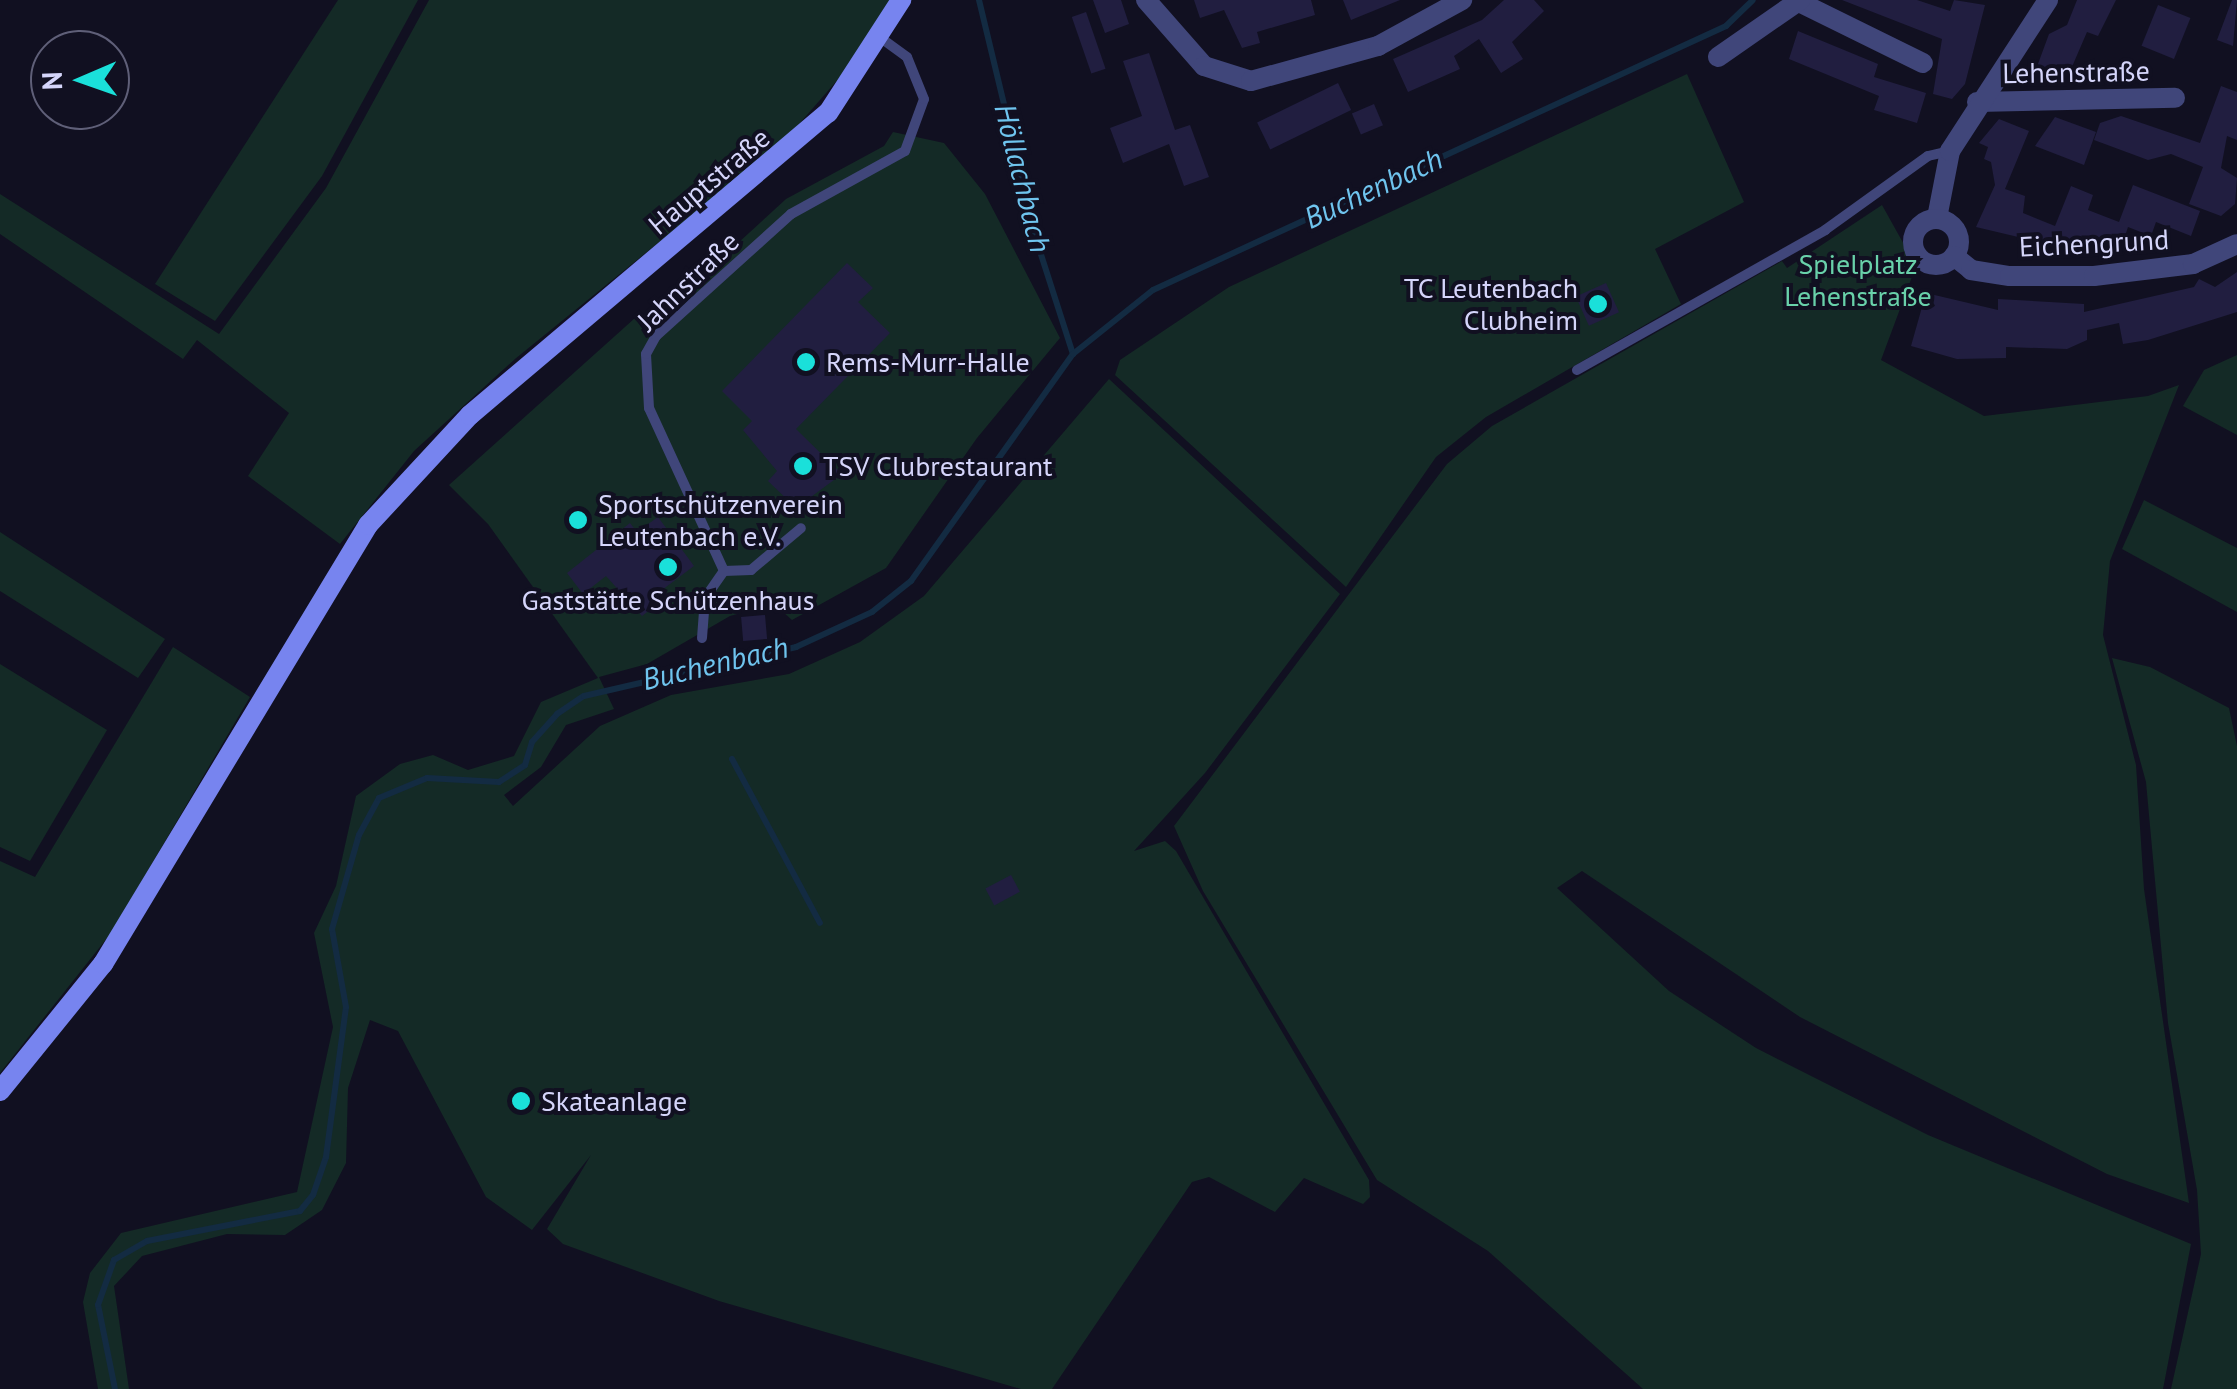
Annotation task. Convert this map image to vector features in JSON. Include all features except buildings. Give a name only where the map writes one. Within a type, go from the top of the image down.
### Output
[{"type":"street","name":"Hauptstraße","points":[[0,1090],[103,964],[337,566],[432,454],[519,375],[800,138],[879,37],[901,0]]},
{"type":"street","points":[[1146,0],[1204,66],[1252,81],[1378,46],[1462,0]]},
{"type":"street","name":"Lehenstraße","points":[[1937,218],[1950,151],[1977,102],[2048,0]]},
{"type":"street","points":[[1718,57],[1799,1],[1923,63]]},
{"type":"street","name":"Lehenstraße","points":[[1977,102],[2175,98]]},
{"type":"street","points":[[1937,218],[1959,235],[1954,256],[1933,265],[1915,251],[1917,228],[1937,218]]},
{"type":"street","name":"Eichengrund","points":[[1954,256],[1971,270],[2010,276],[2094,276],[2193,264],[2237,244]]},
{"type":"lane","name":"Jahnstraße","points":[[724,571],[649,408],[646,354],[791,214],[904,151],[924,99],[907,57],[879,37]]},
{"type":"lane","points":[[1577,370],[1792,250],[1928,156],[1950,151]]},
{"type":"lane","points":[[702,638],[705,598],[724,571],[751,570],[801,528]]},
{"type":"green space","points":[[338,0],[418,0],[322,176],[215,321],[155,284]]},
{"type":"green space","points":[[429,0],[890,0],[840,77],[786,139],[515,359],[414,451],[340,544],[248,476],[289,413],[197,340],[183,359],[0,234],[0,194],[219,334],[326,188]]},
{"type":"green space","points":[[1687,74],[1744,202],[1655,249],[1681,304],[1486,417],[1436,457],[1346,587],[1115,375],[1120,360],[1229,287]]},
{"type":"green space","points":[[893,132],[944,143],[985,194],[1060,338],[977,438],[886,568],[792,620],[774,604],[730,616],[647,664],[599,677],[614,709],[566,725],[541,767],[504,795],[513,806],[600,726],[671,695],[789,674],[860,642],[924,596],[1109,379],[1340,594],[1205,773],[1134,851],[1165,841],[1176,851],[1369,1180],[1370,1197],[1363,1204],[1304,1178],[1275,1212],[1209,1177],[1192,1182],[1052,1389],[1021,1389],[719,1301],[563,1244],[547,1229],[591,1155],[532,1230],[486,1197],[398,1031],[370,1020],[348,1088],[346,1163],[322,1210],[285,1235],[227,1234],[142,1256],[114,1286],[129,1389],[98,1389],[83,1302],[90,1273],[121,1233],[297,1192],[333,1027],[314,933],[336,886],[356,796],[400,764],[433,755],[468,770],[514,756],[541,702],[598,678],[488,524],[449,485],[635,318],[643,330],[786,199],[884,146]]},
{"type":"green space","name":"Spielplatz Lehenstraße","points":[[1882,205],[1916,266],[1881,360],[1984,416],[2148,396],[2179,385],[2110,561],[2103,635],[2136,765],[2144,889],[2189,1203],[2107,1174],[1800,1017],[1582,871],[1557,888],[1669,991],[1756,1048],[1928,1135],[2191,1244],[2163,1389],[1643,1389],[1488,1251],[1377,1180],[1203,891],[1174,826],[1447,464],[1492,426],[1782,261],[1787,268]]},
{"type":"green space","points":[[2237,355],[2237,435],[2183,406],[2204,370]]},
{"type":"green space","points":[[2144,500],[2237,548],[2237,612],[2122,549]]},
{"type":"green space","points":[[0,532],[165,639],[138,678],[0,591]]},
{"type":"green space","points":[[173,647],[250,697],[111,933],[0,1073],[0,861],[35,877]]},
{"type":"green space","points":[[2112,658],[2150,667],[2229,708],[2237,746],[2237,1389],[2171,1389],[2201,1254],[2197,1190],[2168,1023],[2146,782]]},
{"type":"green space","points":[[0,664],[107,730],[30,861],[0,847]]},
{"type":"waterway","name":"Höllachbach","points":[[979,0],[1037,242],[1073,354]]},
{"type":"waterway","name":"Buchenbach","points":[[115,1389],[98,1305],[114,1260],[147,1241],[300,1211],[313,1195],[326,1157],[346,1007],[332,929],[359,835],[379,798],[427,778],[499,782],[525,765],[532,742],[557,714],[584,696],[796,647],[872,612],[911,581],[1073,354],[1153,290],[1726,26],[1753,0]]},
{"type":"waterway","points":[[732,759],[820,923]]},
{"type":"place","name":"TC Leutenbach Clubheim","points":[[1598,304]]},
{"type":"place","name":"Rems-Murr-Halle","points":[[806,362]]},
{"type":"place","name":"TSV Clubrestaurant","points":[[803,466]]},
{"type":"place","name":"Sportschützenverein Leutenbach e.V.","points":[[578,520]]},
{"type":"place","name":"Gaststätte Schützenhaus","points":[[668,567]]},
{"type":"place","name":"Skateanlage","points":[[521,1101]]}]
